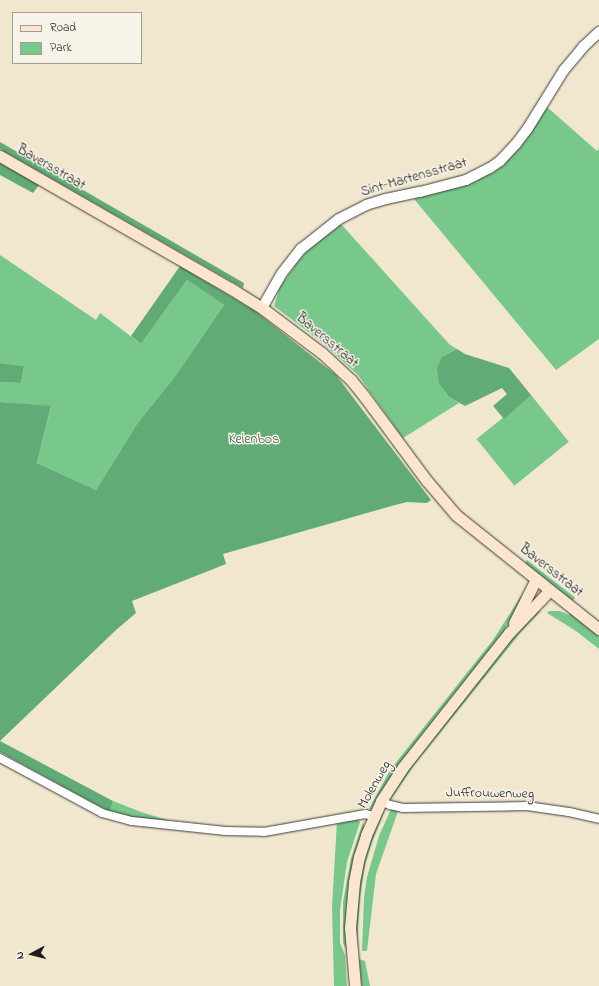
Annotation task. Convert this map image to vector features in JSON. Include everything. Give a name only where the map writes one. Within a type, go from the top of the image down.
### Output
[{"type":"main road","name":"Baversstraat","points":[[0,156],[230,288],[262,308],[338,367],[364,396],[427,481],[456,515],[599,629]]},
{"type":"main road","name":"Molenweg","points":[[509,633],[536,579]]},
{"type":"main road","name":"Molenweg","points":[[355,986],[350,928],[351,904],[359,857],[381,801],[403,767],[509,633],[550,590]]},
{"type":"street","name":"Sint-Martensstraat","points":[[262,308],[282,273],[301,249],[339,219],[366,205],[466,180],[490,168],[500,161],[516,144],[528,128],[564,70],[583,47],[599,32]]},
{"type":"street","points":[[0,758],[102,812],[132,821],[212,830],[264,832],[365,814],[374,816]]},
{"type":"street","name":"Juffrouwenweg","points":[[381,801],[403,808],[527,806],[569,812],[599,819]]},
{"type":"green space","points":[[547,107],[597,151],[599,148],[599,339],[556,370],[414,199],[475,182],[498,169],[514,154],[531,133]]},
{"type":"green space","points":[[0,142],[244,283],[243,288],[0,149]]},
{"type":"green space","points":[[0,163],[39,185],[33,193],[0,175]]},
{"type":"green space","points":[[341,224],[450,345],[457,349],[442,357],[439,384],[449,397],[459,403],[403,438],[358,375],[323,343],[274,306],[280,287],[299,260],[313,245]]},
{"type":"green space","points":[[0,255],[96,320],[100,313],[141,344],[187,280],[224,305],[176,375],[137,424],[96,490],[37,463],[51,407],[0,402],[0,382],[21,383],[24,366],[0,363]]},
{"type":"green space","name":"Keienbos","points":[[180,266],[255,311],[336,375],[431,500],[427,503],[407,502],[395,505],[223,554],[226,564],[132,601],[136,613],[116,630],[0,741],[0,402],[51,406],[37,463],[96,490],[137,424],[176,375],[224,305],[187,280],[141,344],[131,336]]},
{"type":"green space","points":[[457,349],[465,354],[509,368],[531,395],[504,419],[493,406],[507,394],[502,388],[465,406],[449,397],[439,384],[437,368],[442,357]]},
{"type":"green space","points":[[0,363],[24,366],[21,383],[0,382]]},
{"type":"green space","points":[[531,395],[569,442],[514,486],[477,439]]},
{"type":"green space","points":[[527,560],[575,598],[573,601],[525,563]]},
{"type":"green space","points":[[521,596],[524,598],[504,631],[399,764],[372,809],[369,809],[390,770],[493,640]]},
{"type":"green space","points":[[538,610],[540,612],[521,632],[415,764],[391,799],[388,798],[403,775],[512,638]]},
{"type":"green space","points":[[549,611],[560,611],[569,615],[571,612],[599,636],[599,649],[576,631],[547,613]]},
{"type":"green space","points":[[0,741],[113,801],[110,812],[0,752]]},
{"type":"green space","points":[[113,801],[141,812],[180,824],[149,821],[110,812]]},
{"type":"green space","points":[[391,809],[398,811],[376,874],[367,951],[362,951],[364,898],[367,877],[379,836]]},
{"type":"green space","points":[[381,811],[384,812],[365,865],[360,898],[357,946],[355,910],[361,869],[371,834]]},
{"type":"green space","points":[[357,818],[360,822],[347,862],[340,910],[340,943],[345,955],[347,986],[334,986],[332,907],[337,821]]},
{"type":"green space","points":[[363,822],[364,826],[351,873],[348,891],[346,911],[347,951],[343,943],[343,902],[351,859]]},
{"type":"green space","points":[[359,959],[365,961],[370,986],[362,986]]}]
